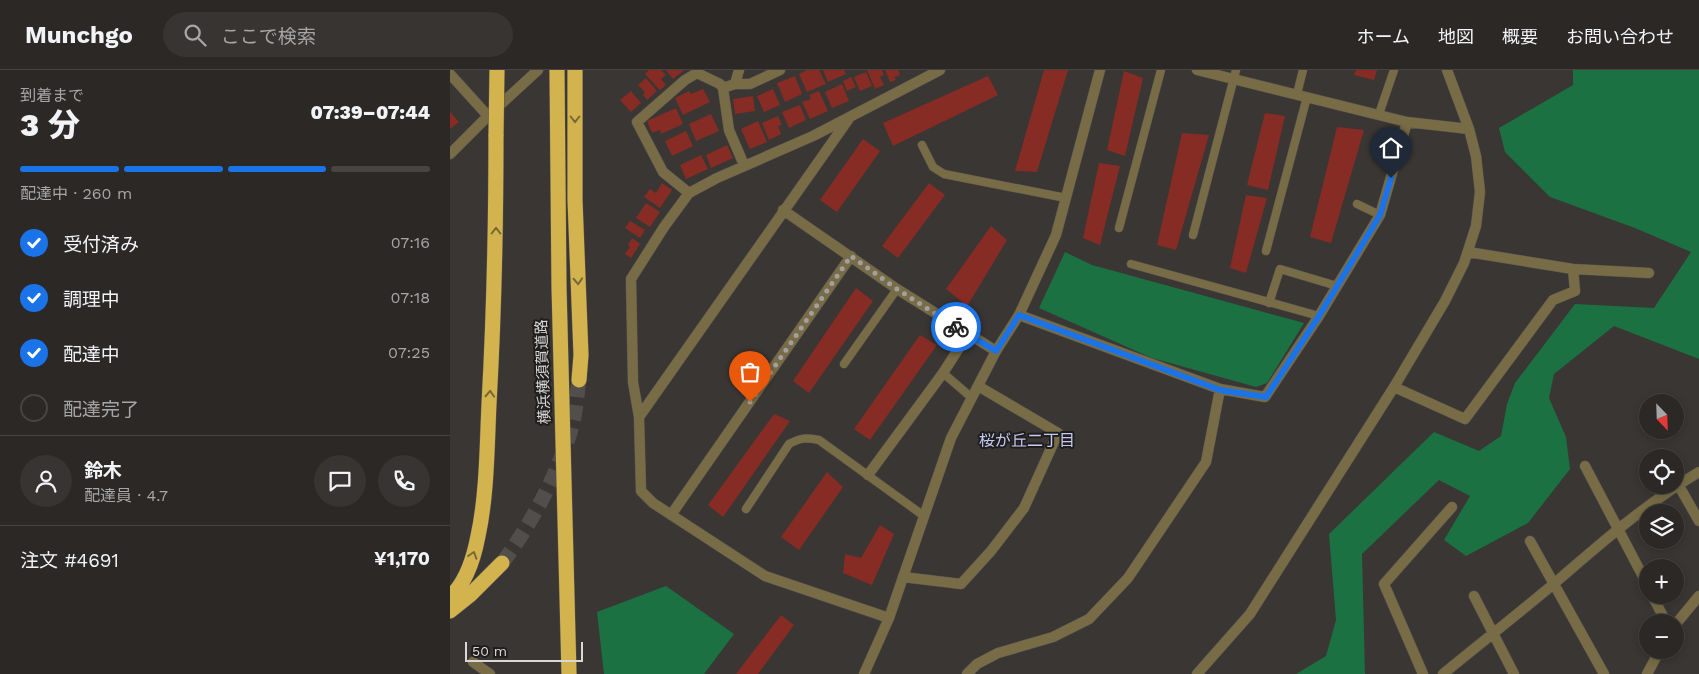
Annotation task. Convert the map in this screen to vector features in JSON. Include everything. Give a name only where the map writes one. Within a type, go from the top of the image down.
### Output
[{"type":"highway","points":[[450,598],[466,574],[479,536],[484,490],[496,243],[497,70]]},
{"type":"highway","name":"横浜横須賀道路","points":[[547,70],[552,115],[569,674]]},
{"type":"highway","name":"横浜横須賀道路","points":[[556,70],[552,115],[550,297],[560,674]]},
{"type":"highway","points":[[575,70],[575,190],[581,355],[579,380]]},
{"type":"highway","points":[[450,611],[470,595],[502,563]]},
{"type":"highway","points":[[450,623],[470,595]]},
{"type":"street","points":[[450,154],[538,70]]},
{"type":"street","points":[[736,84],[739,70]]},
{"type":"street","points":[[723,88],[736,84],[750,84],[780,70]]},
{"type":"street","points":[[889,618],[765,576],[653,504],[641,491],[639,416],[633,382],[630,279],[689,193],[744,165],[813,136],[852,114],[940,70]]},
{"type":"street","points":[[864,674],[889,618],[951,438],[996,351],[1019,315],[1056,235],[1100,70]]},
{"type":"street","points":[[1197,70],[1235,74],[1302,96],[1407,122],[1469,129]]},
{"type":"street","points":[[1197,674],[1250,614],[1394,388],[1445,301],[1468,252],[1476,226],[1480,192],[1476,156],[1469,129],[1447,70]]},
{"type":"street","points":[[451,72],[488,116]]},
{"type":"street","points":[[689,193],[663,172],[637,122],[685,80],[697,72],[720,84],[723,88],[729,130],[744,165]]},
{"type":"street","points":[[639,416],[852,114]]},
{"type":"street","points":[[1019,315],[1220,390],[1266,397],[1319,316],[1380,215],[1407,122]]},
{"type":"street","points":[[783,210],[897,289],[996,351]]},
{"type":"street","points":[[1468,252],[1573,269],[1649,274]]},
{"type":"street","points":[[671,515],[851,256]]},
{"type":"street","points":[[1394,388],[1465,419],[1553,300],[1575,291],[1573,269]]},
{"type":"street","points":[[868,475],[943,373],[968,334]]},
{"type":"street","points":[[903,577],[961,584],[991,551],[1024,508],[1058,433],[978,386]]},
{"type":"street","points":[[967,674],[977,664],[998,652],[1053,637],[1089,619],[1128,578],[1206,462],[1220,390]]},
{"type":"street","points":[[1585,466],[1639,569]]},
{"type":"street","points":[[1684,479],[1699,472]]},
{"type":"street","points":[[1443,674],[1662,494]]},
{"type":"street","points":[[1684,494],[1699,521]]},
{"type":"street","points":[[1423,674],[1384,584],[1452,508]]},
{"type":"street","points":[[1530,541],[1604,674]]},
{"type":"street","points":[[1474,596],[1514,674]]},
{"type":"street","points":[[1684,614],[1699,596]]},
{"type":"street","points":[[1646,674],[1655,659]]},
{"type":"street","points":[[473,662],[490,674]]},
{"type":"lane","points":[[1119,228],[1161,70]]},
{"type":"lane","points":[[1266,251],[1302,96],[1303,70]]},
{"type":"lane","points":[[1379,114],[1394,70]]},
{"type":"lane","points":[[1194,235],[1235,74]]},
{"type":"lane","points":[[922,146],[933,167],[944,174],[1066,198]]},
{"type":"lane","points":[[1357,204],[1380,215]]},
{"type":"lane","points":[[1131,264],[1319,316]]},
{"type":"lane","points":[[1269,303],[1280,269],[1337,286]]},
{"type":"lane","points":[[844,364],[897,289]]},
{"type":"lane","points":[[943,373],[972,398]]},
{"type":"lane","points":[[746,509],[789,444],[808,437],[819,440],[924,516]]},
{"type":"green space","points":[[1573,70],[1699,70],[1699,359],[1614,326],[1554,374],[1549,398],[1566,437],[1570,469],[1528,523],[1466,556],[1444,540],[1470,496],[1439,480],[1362,554],[1365,674],[1296,674],[1326,656],[1336,620],[1329,534],[1434,432],[1479,451],[1501,436],[1507,404],[1515,383],[1575,304],[1654,308],[1691,252],[1635,228],[1550,197],[1505,152],[1499,128],[1573,85]]},
{"type":"green space","points":[[1065,252],[1092,265],[1304,323],[1267,383],[1256,387],[1152,358],[1039,308]]},
{"type":"green space","points":[[666,586],[734,634],[704,674],[604,674],[597,612]]},
{"type":"building","points":[[649,70],[661,70],[666,75],[661,79],[666,85],[660,90],[645,74]]},
{"type":"building","points":[[666,70],[684,70],[673,79]]},
{"type":"building","points":[[807,70],[819,70],[826,84],[807,92],[799,74]]},
{"type":"building","points":[[823,70],[844,70],[846,74],[828,82]]},
{"type":"building","points":[[867,70],[882,70],[884,75],[880,77],[884,85],[875,89]]},
{"type":"building","points":[[885,70],[898,70],[900,75],[894,77],[896,80],[890,82]]},
{"type":"building","points":[[1044,70],[1068,70],[1037,172],[1015,171]]},
{"type":"building","points":[[1356,70],[1377,70],[1374,80],[1354,75]]},
{"type":"building","points":[[1124,71],[1143,78],[1125,156],[1107,150]]},
{"type":"building","points":[[866,72],[872,86],[860,91],[854,77]]},
{"type":"building","points":[[795,76],[802,94],[785,102],[777,83]]},
{"type":"building","points":[[988,76],[998,95],[893,146],[883,123]]},
{"type":"building","points":[[851,77],[856,87],[847,91],[843,81]]},
{"type":"building","points":[[646,78],[657,91],[647,100],[643,95],[645,92],[638,85]]},
{"type":"building","points":[[842,84],[849,101],[832,108],[825,92]]},
{"type":"building","points":[[703,89],[710,102],[683,115],[675,98],[689,91],[691,94]]},
{"type":"building","points":[[773,89],[780,105],[764,112],[757,96]]},
{"type":"building","points":[[631,91],[641,103],[631,112],[620,100]]},
{"type":"building","points":[[819,91],[828,111],[810,119],[802,102],[811,99],[809,95]]},
{"type":"building","points":[[753,96],[755,111],[735,114],[733,99]]},
{"type":"building","points":[[800,105],[806,120],[789,128],[782,112]]},
{"type":"building","points":[[676,108],[683,124],[661,134],[660,130],[652,133],[647,121]]},
{"type":"building","points":[[450,112],[459,122],[450,129]]},
{"type":"building","points":[[1265,113],[1285,116],[1268,190],[1247,185]]},
{"type":"building","points":[[711,114],[719,131],[696,141],[689,124]]},
{"type":"building","points":[[778,116],[782,125],[778,126],[781,134],[769,140],[762,123]]},
{"type":"building","points":[[758,121],[767,142],[750,149],[741,129]]},
{"type":"building","points":[[1337,127],[1364,130],[1331,243],[1310,237]]},
{"type":"building","points":[[686,131],[693,146],[672,156],[665,141]]},
{"type":"building","points":[[1182,133],[1209,135],[1176,250],[1157,245]]},
{"type":"building","points":[[863,139],[880,151],[837,212],[820,200]]},
{"type":"building","points":[[727,145],[733,158],[711,168],[706,155]]},
{"type":"building","points":[[701,155],[708,169],[686,179],[680,165]]},
{"type":"building","points":[[1099,163],[1120,166],[1100,245],[1083,238]]},
{"type":"building","points":[[662,183],[672,190],[660,208],[644,197],[650,189],[656,193]]},
{"type":"building","points":[[929,183],[945,195],[898,258],[882,246]]},
{"type":"building","points":[[1246,195],[1267,198],[1246,273],[1230,268]]},
{"type":"building","points":[[646,203],[660,212],[650,227],[636,218]]},
{"type":"building","points":[[630,221],[645,230],[640,238],[625,228]]},
{"type":"building","points":[[991,226],[1007,240],[966,308],[962,302],[946,289]]},
{"type":"building","points":[[632,238],[640,244],[631,258],[625,254],[630,247],[628,245]]},
{"type":"building","points":[[856,288],[873,301],[809,393],[793,381]]},
{"type":"building","points":[[920,335],[937,345],[870,440],[854,429]]},
{"type":"building","points":[[774,414],[790,421],[723,517],[708,505]]},
{"type":"building","points":[[827,472],[843,487],[799,550],[781,537]]},
{"type":"building","points":[[880,525],[894,534],[872,585],[843,573],[845,554],[861,558]]},
{"type":"building","points":[[781,615],[794,625],[758,674],[736,674]]},
{"type":"tunnel","points":[[502,563],[524,532],[544,496],[561,459],[573,422],[579,380]]},
{"type":"way so far","points":[[750,402],[851,256],[897,289],[956,327]]},
{"type":"district","name":"桜が丘二丁目","points":[[1027,440]]},
{"type":"route","points":[[956,327],[996,351],[1019,315],[1220,390],[1266,397],[1319,316],[1380,215],[1391,178]]}]
